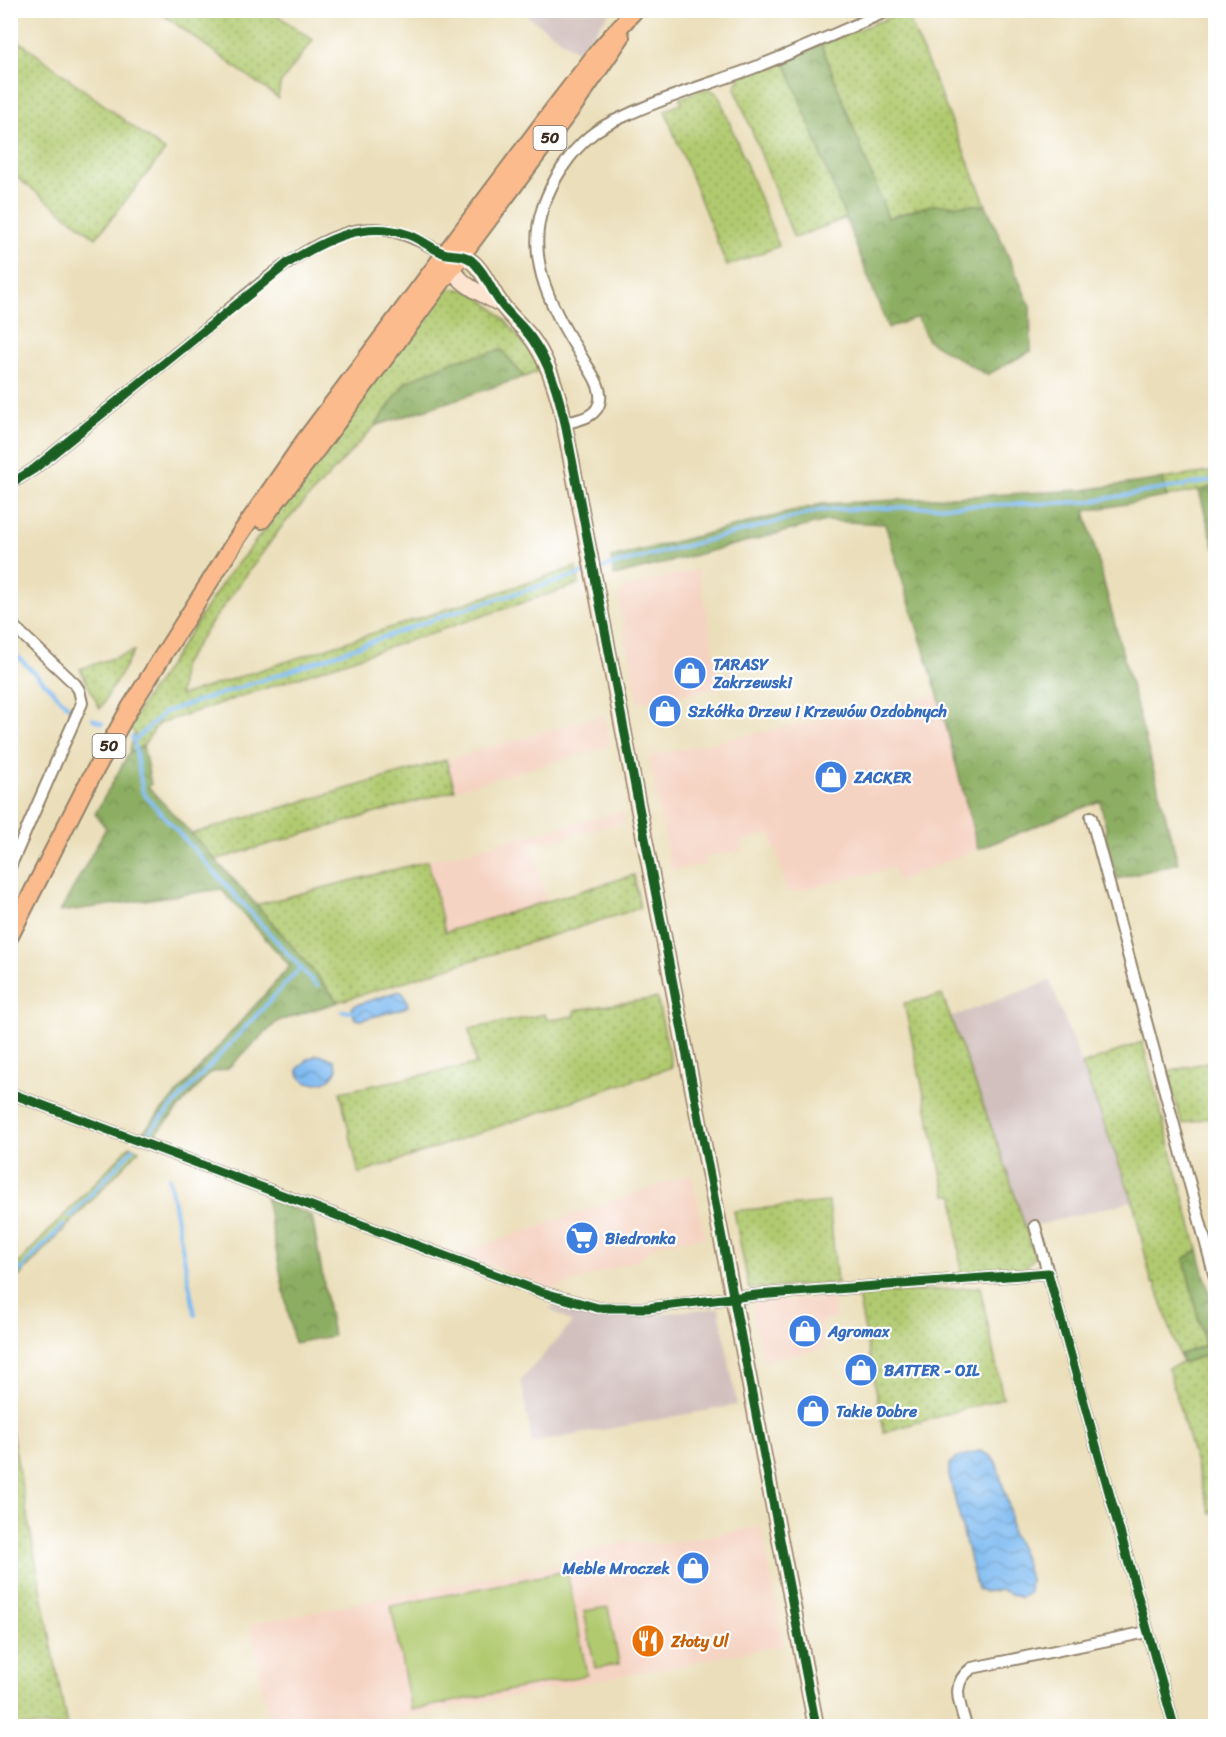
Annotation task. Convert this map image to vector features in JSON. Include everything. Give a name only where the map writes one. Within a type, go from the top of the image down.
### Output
[{"type":"main road","name":"50","points":[[447,262],[461,255],[578,100],[637,10]]},
{"type":"main road","name":"50","points":[[10,936],[74,810],[131,706],[238,537],[305,440],[447,262],[552,111],[600,50],[637,10]]},
{"type":"street","points":[[565,423],[593,414],[600,400],[597,383],[550,303],[541,271],[538,243],[539,220],[549,191],[568,159],[597,130],[645,106],[750,69],[891,10]]},
{"type":"street","points":[[10,484],[34,469],[290,262],[337,236],[374,229],[410,236],[447,262],[470,287],[502,305]]},
{"type":"street","points":[[461,255],[471,260],[483,274],[502,305],[541,352],[555,385],[565,423],[816,1726]]},
{"type":"street","points":[[10,623],[75,684],[82,703],[10,867]]},
{"type":"street","points":[[1091,817],[1215,1281]]},
{"type":"street","points":[[10,1093],[568,1300],[591,1306],[612,1309],[647,1308],[734,1298],[1048,1273]]},
{"type":"street","points":[[1035,1226],[1174,1726]]},
{"type":"street","points":[[966,1726],[957,1689],[964,1675],[972,1668],[1147,1632]]},
{"type":"shaded area","points":[[520,11],[611,11],[578,52]]},
{"type":"shaded area","points":[[698,569],[721,687],[638,703],[619,598],[624,588]]},
{"type":"shaded area","points":[[938,695],[978,849],[898,881],[893,868],[787,893],[771,834],[741,841],[743,850],[705,857],[706,864],[671,870],[649,756]]},
{"type":"shaded area","points":[[604,715],[610,746],[455,790],[446,760]]},
{"type":"shaded area","points":[[622,811],[624,822],[532,845],[546,902],[445,933],[428,861]]},
{"type":"shaded area","points":[[1050,981],[1133,1201],[1026,1228],[951,1017]]},
{"type":"shaded area","points":[[692,1174],[705,1237],[659,1244],[635,1261],[553,1289],[458,1254]]},
{"type":"shaded area","points":[[832,1297],[836,1318],[822,1321],[823,1325],[820,1326],[824,1349],[763,1360],[751,1303]]},
{"type":"shaded area","points":[[557,1306],[581,1313],[634,1316],[719,1308],[737,1405],[532,1443],[521,1380],[572,1323],[548,1308]]},
{"type":"shaded area","points":[[761,1526],[784,1645],[357,1726],[270,1726],[250,1624],[568,1563],[580,1551],[630,1542],[665,1544]]},
{"type":"green space","points":[[158,11],[271,11],[313,40],[280,84],[278,98]]},
{"type":"green space","points":[[906,11],[986,205],[931,205],[888,218],[821,44]]},
{"type":"green space","points":[[11,35],[165,151],[96,238],[11,173]]},
{"type":"green space","points":[[821,44],[888,218],[931,205],[986,205],[1030,306],[1031,351],[987,375],[928,341],[917,317],[888,328],[784,59]]},
{"type":"green space","points":[[784,59],[846,218],[794,238],[735,88],[740,77]]},
{"type":"green space","points":[[707,88],[718,94],[779,246],[727,266],[665,111],[682,103],[680,98]]},
{"type":"green space","points":[[442,290],[466,290],[489,305],[519,337],[541,370],[524,377],[502,350],[406,382],[375,426],[282,526],[209,626],[182,666],[180,696],[576,567],[579,584],[158,724],[143,746],[129,753],[135,732],[128,729],[151,689],[227,576]]},
{"type":"green space","points":[[502,350],[524,377],[375,426],[406,382],[452,361]]},
{"type":"green space","points":[[1215,471],[1215,487],[1166,497],[1163,479]]},
{"type":"green space","points":[[1163,479],[1166,497],[1085,511],[1178,863],[1117,879],[1105,838],[1106,827],[1100,801],[978,849],[938,695],[885,524],[826,521],[614,576],[611,558],[822,504],[1082,490]]},
{"type":"green space","points":[[1212,487],[1215,499],[1215,550],[1199,491]]},
{"type":"green space","points":[[134,651],[100,709],[80,669]]},
{"type":"green space","points":[[143,746],[151,784],[148,787],[269,919],[338,1002],[278,1021],[227,1069],[210,1073],[152,1138],[141,1134],[290,966],[221,889],[60,912],[106,828],[95,814],[129,753]]},
{"type":"green space","points":[[446,760],[455,790],[215,860],[191,834]]},
{"type":"green space","points":[[428,861],[445,932],[634,875],[640,908],[338,1002],[256,905]]},
{"type":"green space","points":[[942,995],[1001,1153],[1035,1257],[1023,1270],[961,1274],[954,1195],[946,1195],[904,1003]]},
{"type":"green space","points":[[657,998],[672,1067],[359,1174],[340,1092],[476,1064],[469,1029],[545,1014],[547,1020],[575,1016],[575,1010]]},
{"type":"green space","points":[[1142,1042],[1198,1250],[1184,1259],[1205,1345],[1179,1355],[1155,1283],[1152,1284],[1133,1201],[1082,1065]]},
{"type":"green space","points":[[1215,1060],[1215,1116],[1182,1124],[1168,1072]]},
{"type":"green space","points":[[130,1146],[139,1150],[11,1285],[11,1271]]},
{"type":"green space","points":[[266,1198],[312,1216],[333,1336],[294,1343]]},
{"type":"green space","points":[[829,1202],[837,1283],[749,1289],[734,1211]]},
{"type":"green space","points":[[1198,1250],[1215,1315],[1215,1352],[1182,1363],[1179,1355],[1205,1345],[1184,1259]]},
{"type":"green space","points":[[980,1287],[1003,1398],[884,1432],[858,1295]]},
{"type":"green space","points":[[1215,1352],[1216,1511],[1210,1513],[1168,1368]]},
{"type":"green space","points":[[10,1429],[67,1726],[14,1726],[10,1710]]},
{"type":"green space","points":[[567,1571],[587,1675],[411,1710],[391,1606]]},
{"type":"green space","points":[[608,1607],[619,1664],[595,1668],[584,1611]]},
{"type":"water","points":[[399,991],[403,993],[408,1006],[361,1020],[355,1019],[351,1008]]},
{"type":"water","points":[[317,1055],[334,1060],[337,1069],[335,1074],[325,1082],[307,1083],[298,1074],[298,1069],[308,1059]]},
{"type":"water","points":[[980,1451],[991,1456],[996,1462],[1009,1507],[1012,1534],[1021,1549],[1030,1579],[1029,1592],[1021,1598],[1001,1590],[983,1592],[977,1589],[949,1475],[949,1464],[956,1458]]},
{"type":"waterway","points":[[602,568],[822,510],[1086,502],[1216,480]]},
{"type":"waterway","points":[[134,741],[165,712],[284,673],[457,611],[584,573]]},
{"type":"waterway","points":[[10,649],[70,708]]},
{"type":"waterway","points":[[93,719],[102,723]]},
{"type":"waterway","points":[[132,737],[143,793],[317,986]]},
{"type":"waterway","points":[[148,1133],[300,968]]},
{"type":"waterway","points":[[342,1011],[352,1012]]},
{"type":"waterway","points":[[70,1217],[133,1149]]},
{"type":"waterway","points":[[169,1178],[195,1315]]},
{"type":"waterway","points":[[10,1281],[64,1224]]},
{"type":"cycle path","points":[[10,484],[34,469],[289,262],[317,246],[346,234],[377,229],[392,231],[409,235],[444,253],[459,255],[471,260],[502,305],[528,334],[544,358],[553,379],[565,423],[816,1726]]},
{"type":"cycle path","points":[[10,1093],[541,1292],[598,1308],[647,1308],[756,1295],[1048,1273],[1174,1726]]},
{"type":"place","name":"TARASY Zakrzewski","points":[[690,673]]},
{"type":"place","name":"Szkółka Drzew i Krzewów Ozdobnych","points":[[665,711]]},
{"type":"place","name":"ZACKER","points":[[831,777]]},
{"type":"place","name":"Biedronka","points":[[582,1238]]},
{"type":"place","name":"Agromax","points":[[805,1331]]},
{"type":"place","name":"BATTER - OIL","points":[[861,1370]]},
{"type":"place","name":"Takie Dobre","points":[[813,1411]]},
{"type":"place","name":"Meble Mroczek","points":[[693,1568]]},
{"type":"place","name":"Złoty Ul","points":[[648,1641]]}]
